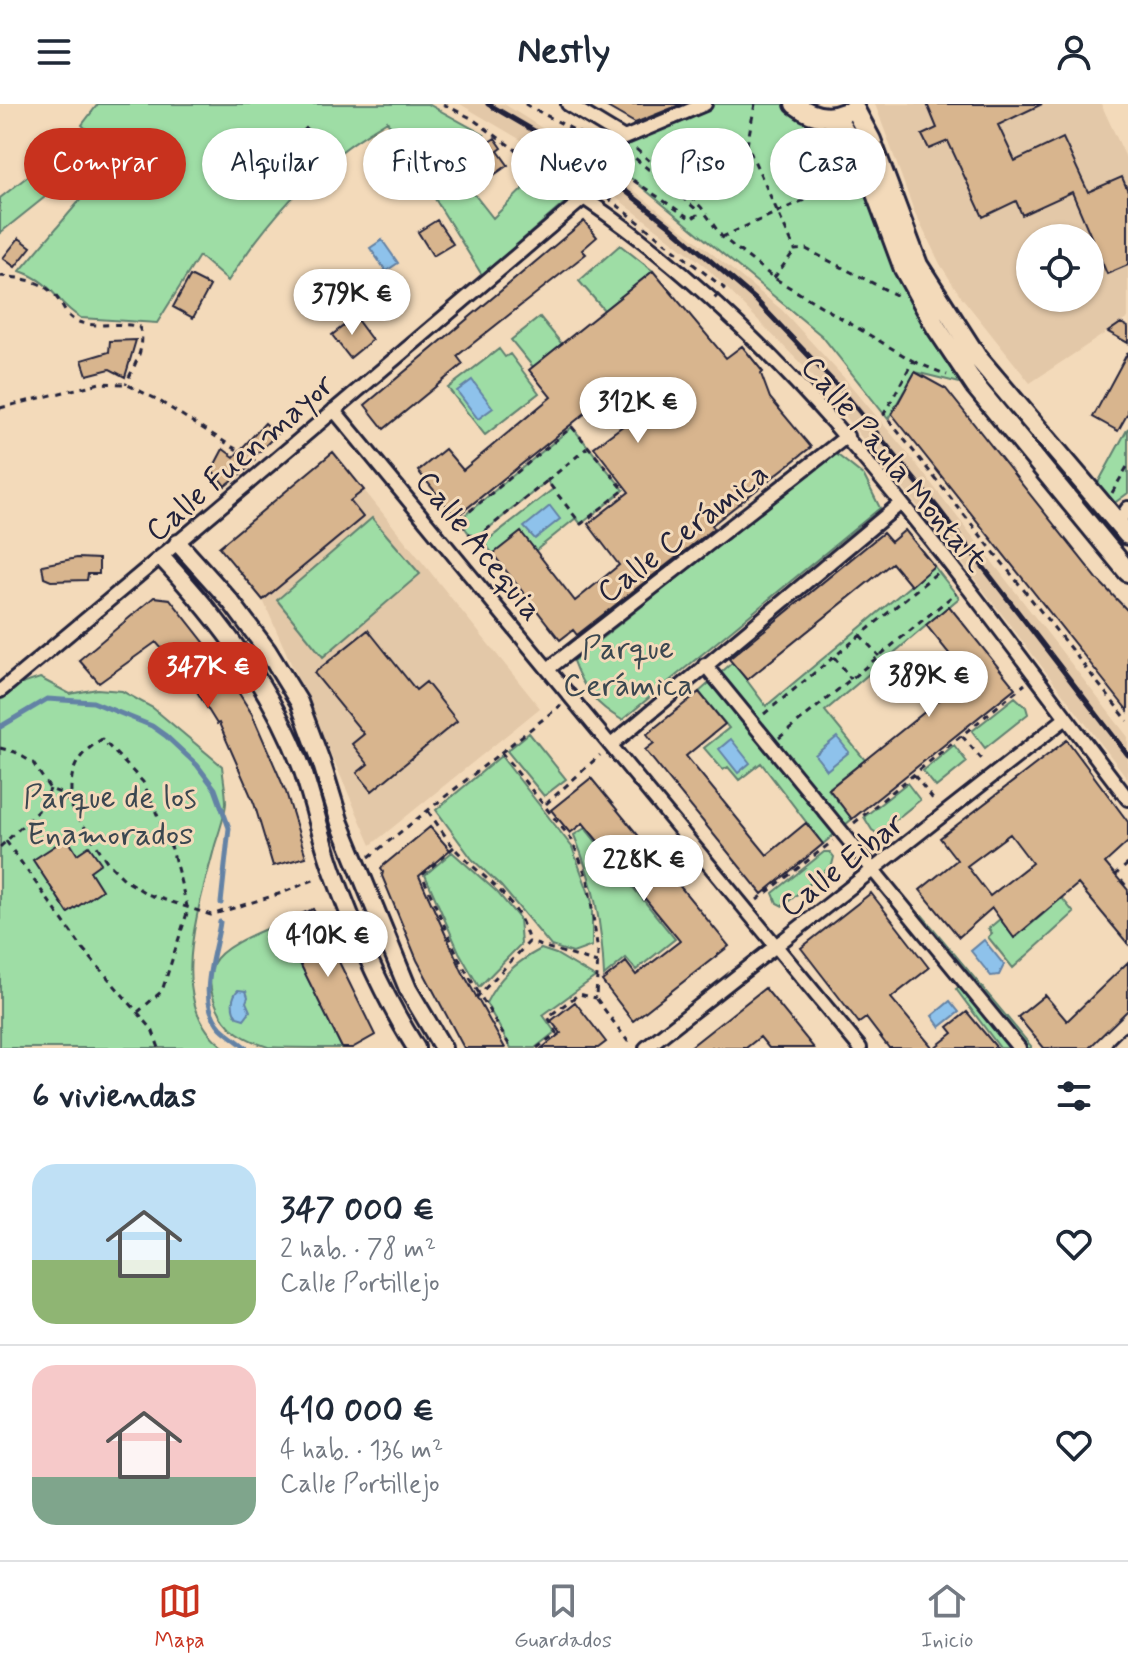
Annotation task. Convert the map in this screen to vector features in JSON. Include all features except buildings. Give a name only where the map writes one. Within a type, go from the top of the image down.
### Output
[{"type":"main road","points":[[795,104],[808,114],[839,122],[842,128]]},
{"type":"main road","points":[[839,122],[856,106],[918,265],[977,357],[1104,506],[1125,522]]},
{"type":"main road","points":[[878,200],[904,269],[936,327],[976,387],[1128,572]]},
{"type":"main road","points":[[178,543],[231,602],[267,650],[299,702],[340,823],[408,989],[443,1048]]},
{"type":"main road","points":[[162,558],[215,619],[247,663],[277,714],[302,771],[333,872],[395,1015],[416,1048]]},
{"type":"street","points":[[568,104],[602,128]]},
{"type":"street","points":[[635,135],[705,104]]},
{"type":"street","name":"Calle Fuenmayor","points":[[0,691],[162,558],[580,200]]},
{"type":"street","name":"Calle Paula Montalt","points":[[592,200],[714,299],[847,436],[1128,799]]},
{"type":"street","name":"Calle Acequia","points":[[334,410],[860,1048]]},
{"type":"street","name":"Calle Cerámica","points":[[548,669],[847,436]]},
{"type":"street","points":[[611,745],[901,503]]},
{"type":"street","points":[[705,665],[1019,1048]]},
{"type":"street","name":"Calle Eibar","points":[[646,1048],[1066,718]]},
{"type":"street","points":[[1119,1048],[1128,1039]]},
{"type":"lane","points":[[828,128],[839,122]]},
{"type":"path","points":[[443,104],[511,145]]},
{"type":"path","points":[[525,104],[570,128]]},
{"type":"path","points":[[755,104],[747,145],[795,250]]},
{"type":"path","points":[[635,153],[701,207],[722,237],[774,278],[913,361],[951,377]]},
{"type":"path","points":[[635,154],[697,210],[697,215],[691,219],[635,181]]},
{"type":"path","points":[[610,200],[724,288],[714,299]]},
{"type":"path","points":[[722,237],[806,200]]},
{"type":"path","points":[[774,278],[795,250],[806,249],[901,297]]},
{"type":"path","points":[[0,276],[31,279],[55,295],[65,315],[83,324],[128,324],[139,327],[141,347],[126,384]]},
{"type":"path","points":[[913,361],[884,414],[1128,721]]},
{"type":"path","points":[[0,408],[100,383],[126,384],[156,399],[265,467]]},
{"type":"path","points":[[547,481],[581,524],[624,490],[572,427],[459,520],[474,540],[588,447]]},
{"type":"path","points":[[1104,506],[1128,465]]},
{"type":"path","points":[[752,724],[948,564]]},
{"type":"path","points":[[770,746],[964,586]]},
{"type":"path","points":[[860,635],[879,656]]},
{"type":"path","points":[[834,657],[851,679]]},
{"type":"path","points":[[746,909],[1034,677]]},
{"type":"path","points":[[358,865],[571,697]]},
{"type":"path","points":[[962,736],[995,774]]},
{"type":"path","points":[[73,807],[70,776],[86,749],[102,739],[143,782],[172,849],[188,910],[162,991],[138,1012]]},
{"type":"path","points":[[545,805],[611,745]]},
{"type":"path","points":[[0,748],[15,752],[33,763],[50,789],[63,794],[73,807],[108,863],[125,880],[147,894],[188,910],[211,915],[282,893]]},
{"type":"path","points":[[501,752],[572,840],[588,880],[597,963],[596,998],[633,1048]]},
{"type":"path","points":[[914,775],[945,814]]},
{"type":"path","points":[[0,847],[44,805],[50,789]]},
{"type":"path","points":[[428,811],[454,847],[503,893],[523,918],[529,942]]},
{"type":"path","points":[[6,841],[83,949],[152,1029],[159,1048]]},
{"type":"path","points":[[454,847],[422,875],[478,997],[511,1048]]},
{"type":"path","points":[[1128,864],[1116,874],[1128,888]]},
{"type":"path","points":[[529,942],[597,963]]},
{"type":"path","points":[[478,997],[529,942]]},
{"type":"path","points":[[537,1048],[557,1033],[548,1017],[579,994],[596,998]]},
{"type":"shaded area","points":[[460,104],[504,104],[542,128],[511,128],[511,134]]},
{"type":"shaded area","points":[[875,104],[1101,104],[1128,162],[1128,318],[1030,383],[960,295],[940,264],[914,211]]},
{"type":"shaded area","points":[[635,191],[782,310],[846,380],[910,456],[1128,737],[1128,779],[937,530],[805,368],[704,265],[619,200],[635,200]]},
{"type":"shaded area","points":[[364,490],[540,708],[371,845],[263,600],[219,547]]},
{"type":"green space","points":[[98,104],[428,104],[471,128],[391,128],[387,121],[376,128],[363,128],[363,137],[347,148],[347,128],[202,128],[202,200],[290,200],[265,229],[228,281],[199,256],[157,323],[81,318],[41,281],[20,271],[80,200],[186,200],[186,128],[85,128],[82,125]]},
{"type":"green space","points":[[705,104],[785,104],[807,124],[827,128],[770,128],[770,200],[872,200],[976,387],[915,372],[888,419],[822,336],[657,200],[754,200],[754,128],[651,128],[651,195],[635,181],[635,130]]},
{"type":"green space","points":[[24,179],[24,200],[41,200],[0,233],[0,198]]},
{"type":"green space","points":[[436,200],[479,200],[493,218],[511,200],[568,200],[482,275]]},
{"type":"green space","points":[[620,245],[653,271],[604,310],[579,281]]},
{"type":"green space","points":[[540,317],[562,344],[533,367],[511,340]]},
{"type":"green space","points":[[499,349],[505,357],[510,354],[539,393],[485,435],[448,388]]},
{"type":"green space","points":[[572,427],[624,490],[581,524],[576,518],[535,551],[493,554],[484,543],[553,489],[547,481],[474,540],[459,520]]},
{"type":"green space","points":[[1128,428],[1128,493],[1113,504],[1098,483]]},
{"type":"green space","name":"Parque Cerámica","points":[[835,453],[864,476],[880,508],[622,720],[598,702],[581,680],[573,661]]},
{"type":"green space","points":[[372,518],[420,574],[323,657],[277,600]]},
{"type":"green space","points":[[934,566],[959,598],[825,711],[865,760],[828,789],[852,819],[823,844],[761,763],[739,780],[728,767],[723,770],[704,748],[729,728],[699,692],[733,662],[766,706]]},
{"type":"green space","name":"Parque de los Enamorados","points":[[40,678],[70,694],[97,689],[122,691],[153,708],[222,766],[225,808],[195,924],[191,981],[195,1006],[206,1029],[225,1048],[0,1048],[0,699],[16,686]]},
{"type":"green space","points":[[1015,697],[1026,707],[1028,714],[985,748],[972,731]]},
{"type":"green space","points":[[529,733],[566,779],[544,796],[507,751]]},
{"type":"green space","points":[[954,745],[967,762],[936,787],[923,771]]},
{"type":"green space","points":[[501,756],[572,847],[592,902],[592,946],[573,953],[551,946],[501,886],[472,859],[436,810]]},
{"type":"green space","points":[[907,783],[920,800],[878,834],[864,817]]},
{"type":"green space","points":[[585,828],[675,939],[636,970],[626,958],[604,976],[596,904],[574,835]]},
{"type":"green space","points":[[452,852],[497,892],[519,918],[521,944],[479,987],[459,952],[425,875]]},
{"type":"green space","points":[[824,852],[830,852],[834,857],[832,865],[783,906],[777,903],[773,893]]},
{"type":"green space","points":[[1062,898],[1074,913],[1013,968],[988,937],[992,933],[988,929],[1000,919],[1015,938]]},
{"type":"green space","points":[[922,915],[1031,1048],[1000,1048],[956,989],[965,983],[911,916]]},
{"type":"green space","points":[[280,923],[342,1048],[268,1047],[235,1031],[218,1010],[210,982],[213,964],[243,939]]},
{"type":"green space","points":[[541,949],[556,954],[595,977],[543,1015],[555,1032],[535,1048],[511,1048],[486,1003],[509,972]]},
{"type":"water","points":[[382,240],[398,263],[386,271],[370,248]]},
{"type":"water","points":[[472,380],[493,408],[478,419],[457,391]]},
{"type":"water","points":[[550,506],[560,519],[535,539],[524,527]]},
{"type":"water","points":[[837,737],[849,752],[827,770],[815,755]]},
{"type":"water","points":[[731,739],[750,763],[738,773],[719,749]]},
{"type":"water","points":[[984,940],[1004,965],[999,975],[991,976],[971,951]]},
{"type":"water","points":[[238,990],[246,991],[248,997],[246,1002],[250,1011],[244,1019],[237,1017],[233,1007]]},
{"type":"water","points":[[950,1001],[959,1012],[940,1027],[932,1016]]},
{"type":"waterway","points":[[0,727],[47,699],[93,702],[152,726],[166,736],[197,765],[215,789],[229,828],[221,903]]},
{"type":"waterway","points":[[220,922],[209,976],[209,1004],[221,1028],[246,1048]]},
{"type":"railway","points":[[488,104],[591,164],[669,225],[755,299],[845,394],[937,507],[1128,755]]}]
